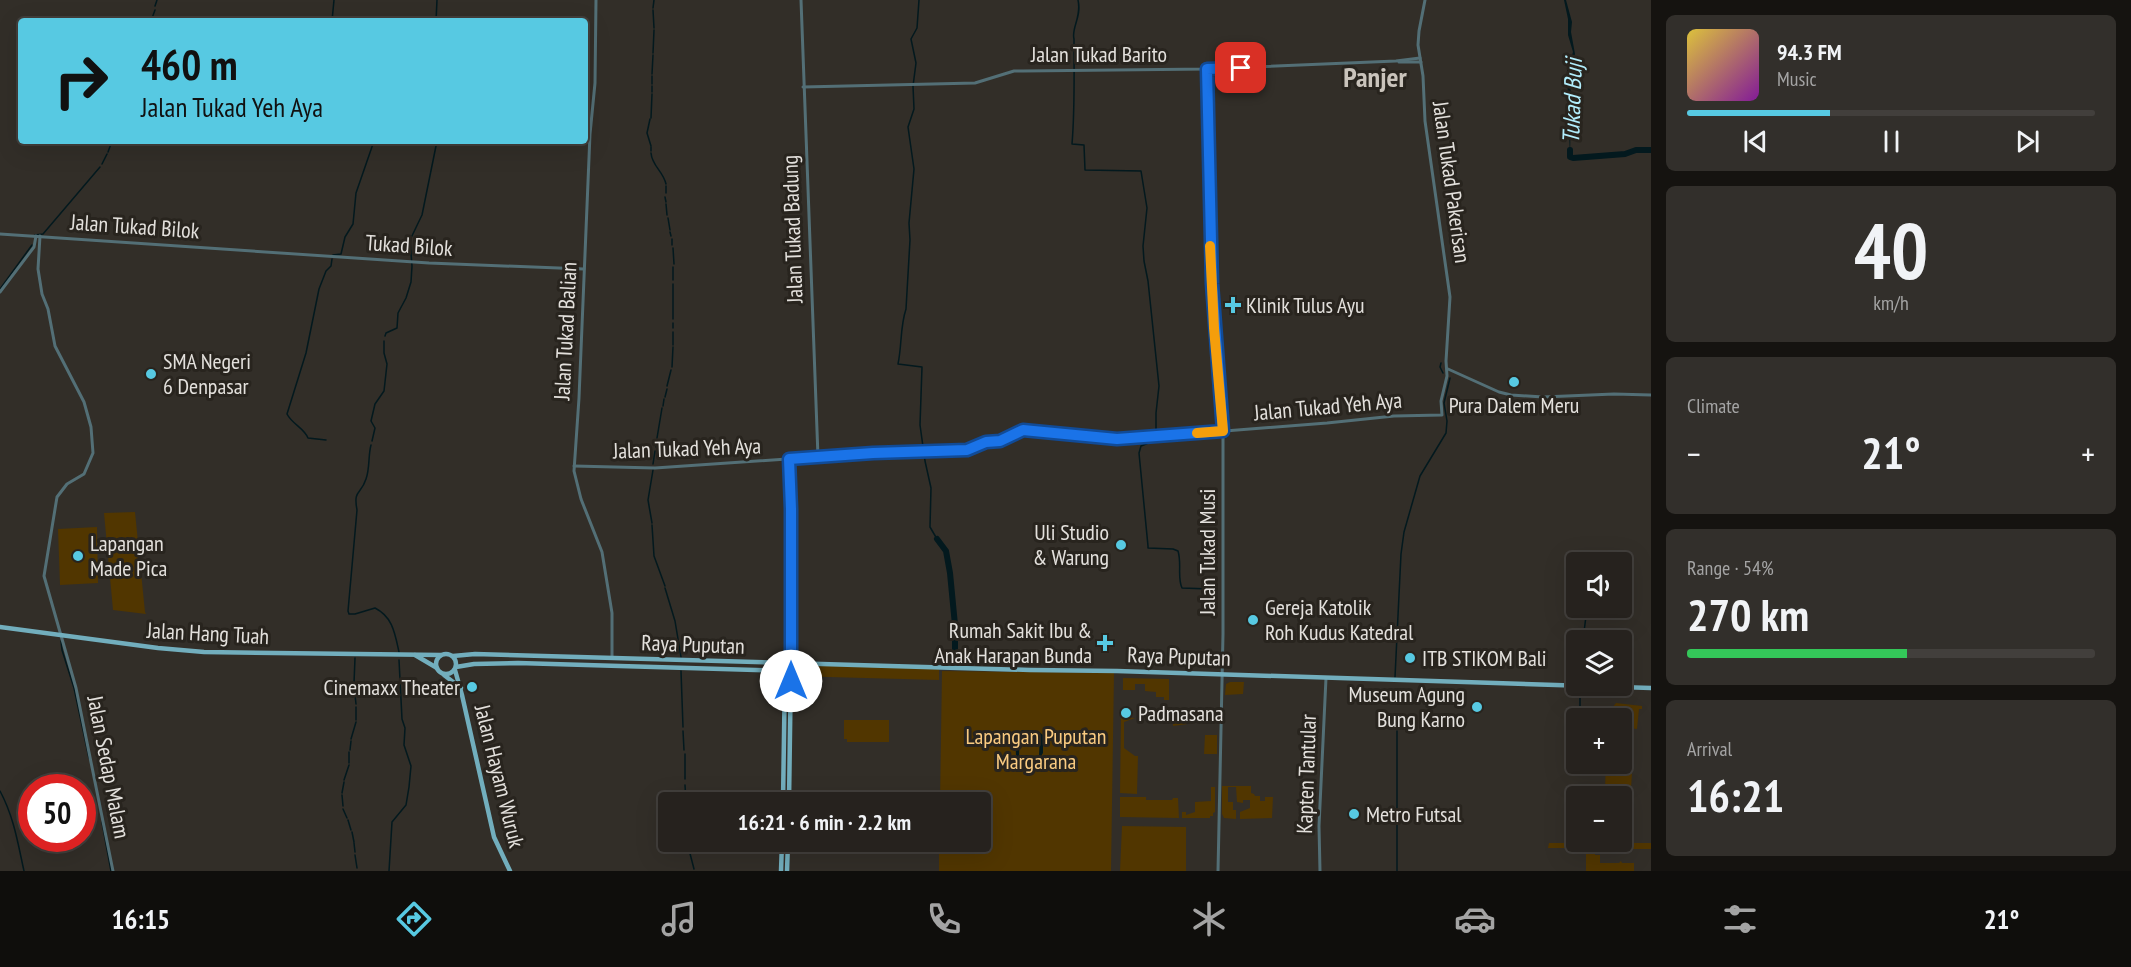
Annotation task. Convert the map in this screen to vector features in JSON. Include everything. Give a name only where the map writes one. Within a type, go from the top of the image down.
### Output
[{"type":"main road","name":"Jalan Hang Tuah","points":[[0,627],[204,652],[441,655]]},
{"type":"main road","points":[[448,654],[456,660],[455,669],[450,674],[442,674],[437,668],[436,662],[441,655],[448,654]]},
{"type":"main road","name":"Raya Puputan","points":[[453,656],[476,654],[612,657],[1222,674],[1566,686]]},
{"type":"main road","name":"Jalan Hang Tuah","points":[[415,655],[437,668]]},
{"type":"main road","points":[[644,659],[644,666]]},
{"type":"main road","points":[[750,662],[750,669]]},
{"type":"main road","name":"Raya Puputan","points":[[455,669],[464,664],[494,663],[788,671]]},
{"type":"main road","points":[[783,792],[788,671],[791,663]]},
{"type":"main road","name":"Jalan Hayam Wuruk","points":[[455,669],[494,837],[510,871]]},
{"type":"main road","points":[[788,671],[789,792]]},
{"type":"main road","name":"Jalan Hayam Wuruk","points":[[442,674],[460,688]]},
{"type":"main road","name":"Raya Puputan","points":[[1632,688],[1651,688]]},
{"type":"main road","points":[[781,871],[782,852]]},
{"type":"main road","points":[[788,852],[788,871]]},
{"type":"street","name":"Jalan Tukad Balian","points":[[596,0],[595,83],[590,134],[574,466],[580,499],[602,552],[611,607],[612,657]]},
{"type":"street","name":"Jalan Tukad Badung","points":[[801,0],[818,457]]},
{"type":"street","name":"Jalan Tukad Pakerisan","points":[[1425,0],[1418,37],[1425,121],[1450,289],[1451,313],[1447,374],[1441,401],[1442,415]]},
{"type":"street","name":"Jalan Tukad Barito","points":[[803,87],[981,83],[1014,71],[1207,69],[1421,60]]},
{"type":"street","name":"Jalan Tukad Musi","points":[[1207,69],[1212,284],[1223,431],[1218,871]]},
{"type":"street","name":"Jalan Tukad Bilok","points":[[0,234],[38,239],[233,249]]},
{"type":"street","points":[[0,292],[38,239]]},
{"type":"street","name":"Jalan Sedap Malam","points":[[38,239],[39,280],[48,309],[52,337],[84,402],[91,427],[93,451],[84,474],[67,484],[57,497],[44,576],[76,688],[98,786],[113,871]]},
{"type":"street","name":"Tukad Bilok","points":[[233,249],[584,269]]},
{"type":"street","points":[[1447,369],[1511,395],[1543,397],[1651,395]]},
{"type":"street","points":[[1447,374],[1458,374]]},
{"type":"street","name":"Jalan Tukad Yeh Aya","points":[[574,466],[646,469],[818,457],[967,450],[986,442],[1000,441],[1023,430],[1111,438],[1152,437],[1394,416],[1442,415]]},
{"type":"street","points":[[789,459],[791,663]]},
{"type":"street","name":"Kapten Tantular","points":[[1320,871],[1319,826],[1326,678]]},
{"type":"green space","points":[[135,512],[146,614],[113,610],[104,513]]},
{"type":"green space","name":"Lapangan Made Pica","points":[[97,527],[98,583],[60,585],[58,529]]},
{"type":"green space","points":[[792,664],[939,668],[939,680],[791,676]]},
{"type":"green space","name":"Lapangan Puputan Margarana","points":[[942,671],[1114,673],[1111,871],[939,871],[939,852],[991,852],[991,792],[940,792]]},
{"type":"green space","points":[[1123,678],[1169,679],[1169,700],[1156,697],[1156,692],[1145,691],[1145,684],[1135,684],[1135,690],[1123,690]]},
{"type":"green space","points":[[1244,682],[1243,694],[1225,695],[1226,684]]},
{"type":"green space","points":[[1616,703],[1642,706],[1642,709],[1639,709],[1637,729],[1632,728],[1632,708],[1612,708]]},
{"type":"green space","points":[[1173,714],[1195,714],[1195,723],[1173,726]]},
{"type":"green space","points":[[1121,717],[1135,718],[1124,722],[1124,748],[1138,756],[1137,794],[1120,793]]},
{"type":"green space","points":[[844,720],[889,720],[889,742],[847,742],[847,739],[844,739]]},
{"type":"green space","points":[[1205,735],[1217,735],[1217,754],[1204,754]]},
{"type":"green space","points":[[1606,774],[1632,774],[1631,786],[1605,786]]},
{"type":"green space","points":[[1222,786],[1251,786],[1251,793],[1260,796],[1260,801],[1265,801],[1265,797],[1273,797],[1272,818],[1240,819],[1240,812],[1250,808],[1250,800],[1243,800],[1243,803],[1237,802],[1236,787],[1228,787],[1228,802],[1233,802],[1236,819],[1224,818]]},
{"type":"green space","points":[[1211,787],[1215,787],[1213,816],[1210,818],[1182,818],[1182,812],[1186,812],[1186,815],[1195,812],[1195,802],[1211,801]]},
{"type":"green space","points":[[1120,797],[1146,797],[1146,800],[1178,798],[1179,818],[1120,817]]},
{"type":"green space","points":[[1122,826],[1186,827],[1186,871],[1120,871]]},
{"type":"green space","points":[[1549,843],[1566,843],[1566,848],[1548,848]]},
{"type":"green space","points":[[1632,843],[1651,843],[1651,849],[1632,849]]},
{"type":"green space","points":[[1586,852],[1595,852],[1595,855],[1600,855],[1600,863],[1619,863],[1621,861],[1622,863],[1634,863],[1634,871],[1586,871]]},
{"type":"water","points":[[1564,0],[1566,0],[1572,22],[1571,32],[1575,54],[1569,68],[1570,159],[1567,70],[1573,52],[1568,35],[1568,19]]},
{"type":"water","points":[[1022,730],[1038,731],[1043,735],[1043,753],[1040,758],[1021,759],[1016,755],[1015,737]],"holes":[[[1020,734],[1040,735],[1039,756],[1019,755]]]},
{"type":"waterway","points":[[155,6],[157,0]]},
{"type":"waterway","points":[[332,18],[334,0]]},
{"type":"waterway","points":[[436,18],[437,0]]},
{"type":"waterway","points":[[653,8],[654,0]]},
{"type":"waterway","points":[[919,0],[917,28],[911,39],[916,63],[913,86],[914,109],[908,127],[914,169],[909,223],[906,309],[898,364],[922,367],[920,425],[931,488],[930,527],[937,539]]},
{"type":"waterway","points":[[1078,0],[1079,12],[1073,35],[1072,144],[1084,145],[1085,170],[1141,171],[1147,208],[1143,246],[1144,261],[1159,386],[1156,440],[1141,446],[1139,453],[1148,548],[1178,551],[1182,588],[1210,589]]},
{"type":"waterway","points":[[152,18],[155,10]]},
{"type":"waterway","points":[[653,10],[654,28]]},
{"type":"waterway","points":[[653,53],[654,30]]},
{"type":"waterway","points":[[652,74],[653,55]]},
{"type":"waterway","points":[[652,76],[652,84]]},
{"type":"waterway","points":[[652,86],[652,92]]},
{"type":"waterway","points":[[651,118],[652,94]]},
{"type":"waterway","points":[[650,119],[647,133],[651,146]]},
{"type":"waterway","points":[[108,152],[111,144]]},
{"type":"waterway","points":[[333,255],[341,254],[345,237],[353,224],[356,193],[373,144]]},
{"type":"waterway","points":[[385,336],[386,333],[397,328],[398,313],[411,282],[410,240],[422,215],[436,144]]},
{"type":"waterway","name":"Tukad Buji","points":[[1570,150],[1570,157],[1573,158],[1651,150]]},
{"type":"waterway","points":[[651,153],[653,162],[666,184]]},
{"type":"waterway","points":[[102,164],[107,154]]},
{"type":"waterway","points":[[35,235],[43,234],[100,167]]},
{"type":"waterway","points":[[666,186],[666,193]]},
{"type":"waterway","points":[[665,197],[666,202]]},
{"type":"waterway","points":[[666,204],[667,215]]},
{"type":"waterway","points":[[668,218],[670,230]]},
{"type":"waterway","points":[[670,232],[671,236]]},
{"type":"waterway","points":[[672,239],[672,245]]},
{"type":"waterway","points":[[0,289],[32,245]]},
{"type":"waterway","points":[[673,248],[674,264]]},
{"type":"waterway","points":[[326,440],[308,438],[287,414],[306,353],[319,289],[326,271],[331,266],[332,259]]},
{"type":"waterway","points":[[673,267],[673,280]]},
{"type":"waterway","points":[[673,284],[673,319]]},
{"type":"waterway","points":[[673,323],[673,328]]},
{"type":"waterway","points":[[673,332],[673,345]]},
{"type":"waterway","points":[[372,441],[375,428],[371,421],[375,404],[384,391],[387,364],[384,341]]},
{"type":"waterway","points":[[672,367],[673,347]]},
{"type":"waterway","points":[[1441,363],[1443,373]]},
{"type":"waterway","points":[[667,386],[671,370]]},
{"type":"waterway","points":[[1395,677],[1404,532],[1420,476],[1446,433],[1444,403],[1450,378]]},
{"type":"waterway","points":[[665,397],[667,389]]},
{"type":"waterway","points":[[663,406],[664,399]]},
{"type":"waterway","points":[[657,438],[662,408]]},
{"type":"waterway","points":[[656,447],[657,442]]},
{"type":"waterway","points":[[371,445],[367,475],[356,499],[348,611],[349,614],[355,614],[375,608],[386,616],[392,627],[399,652]]},
{"type":"waterway","points":[[653,464],[655,451]]},
{"type":"waterway","points":[[652,523],[648,500],[653,470]]},
{"type":"waterway","points":[[652,525],[654,556],[665,586]]},
{"type":"waterway","points":[[937,539],[946,551],[950,573],[955,625],[955,663]]},
{"type":"waterway","points":[[665,588],[675,621],[681,657]]},
{"type":"waterway","points":[[1584,630],[1586,618]]},
{"type":"waterway","points":[[61,641],[89,758]]},
{"type":"waterway","points":[[354,683],[355,658]]},
{"type":"waterway","points":[[389,871],[392,822],[406,805],[411,766],[404,745],[405,728],[402,719],[399,660]]},
{"type":"waterway","points":[[681,671],[683,727]]},
{"type":"waterway","points":[[354,686],[356,704]]},
{"type":"waterway","points":[[1580,696],[1580,708]]},
{"type":"waterway","points":[[356,707],[356,720]]},
{"type":"waterway","points":[[351,739],[356,722]]},
{"type":"waterway","points":[[683,731],[684,750]]},
{"type":"waterway","points":[[1397,731],[1397,871]]},
{"type":"waterway","points":[[350,750],[351,741]]},
{"type":"waterway","points":[[349,752],[349,763]]},
{"type":"waterway","points":[[685,754],[685,779]]},
{"type":"waterway","points":[[344,780],[349,765]]},
{"type":"waterway","points":[[342,793],[344,782]]},
{"type":"waterway","points":[[685,785],[685,792]]},
{"type":"waterway","points":[[0,791],[12,821],[24,871]]},
{"type":"waterway","points":[[342,795],[343,806]]},
{"type":"waterway","points":[[343,809],[347,818]]},
{"type":"waterway","points":[[348,820],[351,830]]},
{"type":"waterway","points":[[102,822],[111,871]]},
{"type":"waterway","points":[[352,832],[354,842]]},
{"type":"waterway","points":[[354,843],[355,852]]},
{"type":"waterway","points":[[690,852],[694,869]]},
{"type":"waterway","points":[[355,855],[357,868]]},
{"type":"slow traffic","points":[[1197,433],[1223,431],[1210,246]]},
{"type":"place","name":"Klinik Tulus Ayu","points":[[1233,305]]},
{"type":"place","name":"SMA Negeri 6 Denpasar","points":[[151,374]]},
{"type":"place","name":"Pura Dalem Meru","points":[[1514,382]]},
{"type":"place","name":"Uli Studio & Warung","points":[[1121,545]]},
{"type":"place","name":"Lapangan Made Pica","points":[[78,556]]},
{"type":"place","name":"Gereja Katolik Roh Kudus Katedral","points":[[1253,620]]},
{"type":"place","name":"Rumah Sakit Ibu & Anak Harapan Bunda","points":[[1105,643]]},
{"type":"place","name":"ITB STIKOM Bali","points":[[1410,658]]},
{"type":"place","name":"Cinemaxx Theater","points":[[472,687]]},
{"type":"place","name":"Museum Agung Bung Karno","points":[[1477,707]]},
{"type":"place","name":"Padmasana","points":[[1126,713]]},
{"type":"place","name":"Metro Futsal","points":[[1354,814]]},
{"type":"district","name":"Panjer","points":[[1375,76]]},
{"type":"route","points":[[791,681],[789,459],[967,450],[986,442],[1000,441],[1023,430],[1117,439],[1223,431],[1210,250],[1207,69],[1241,68]]}]
